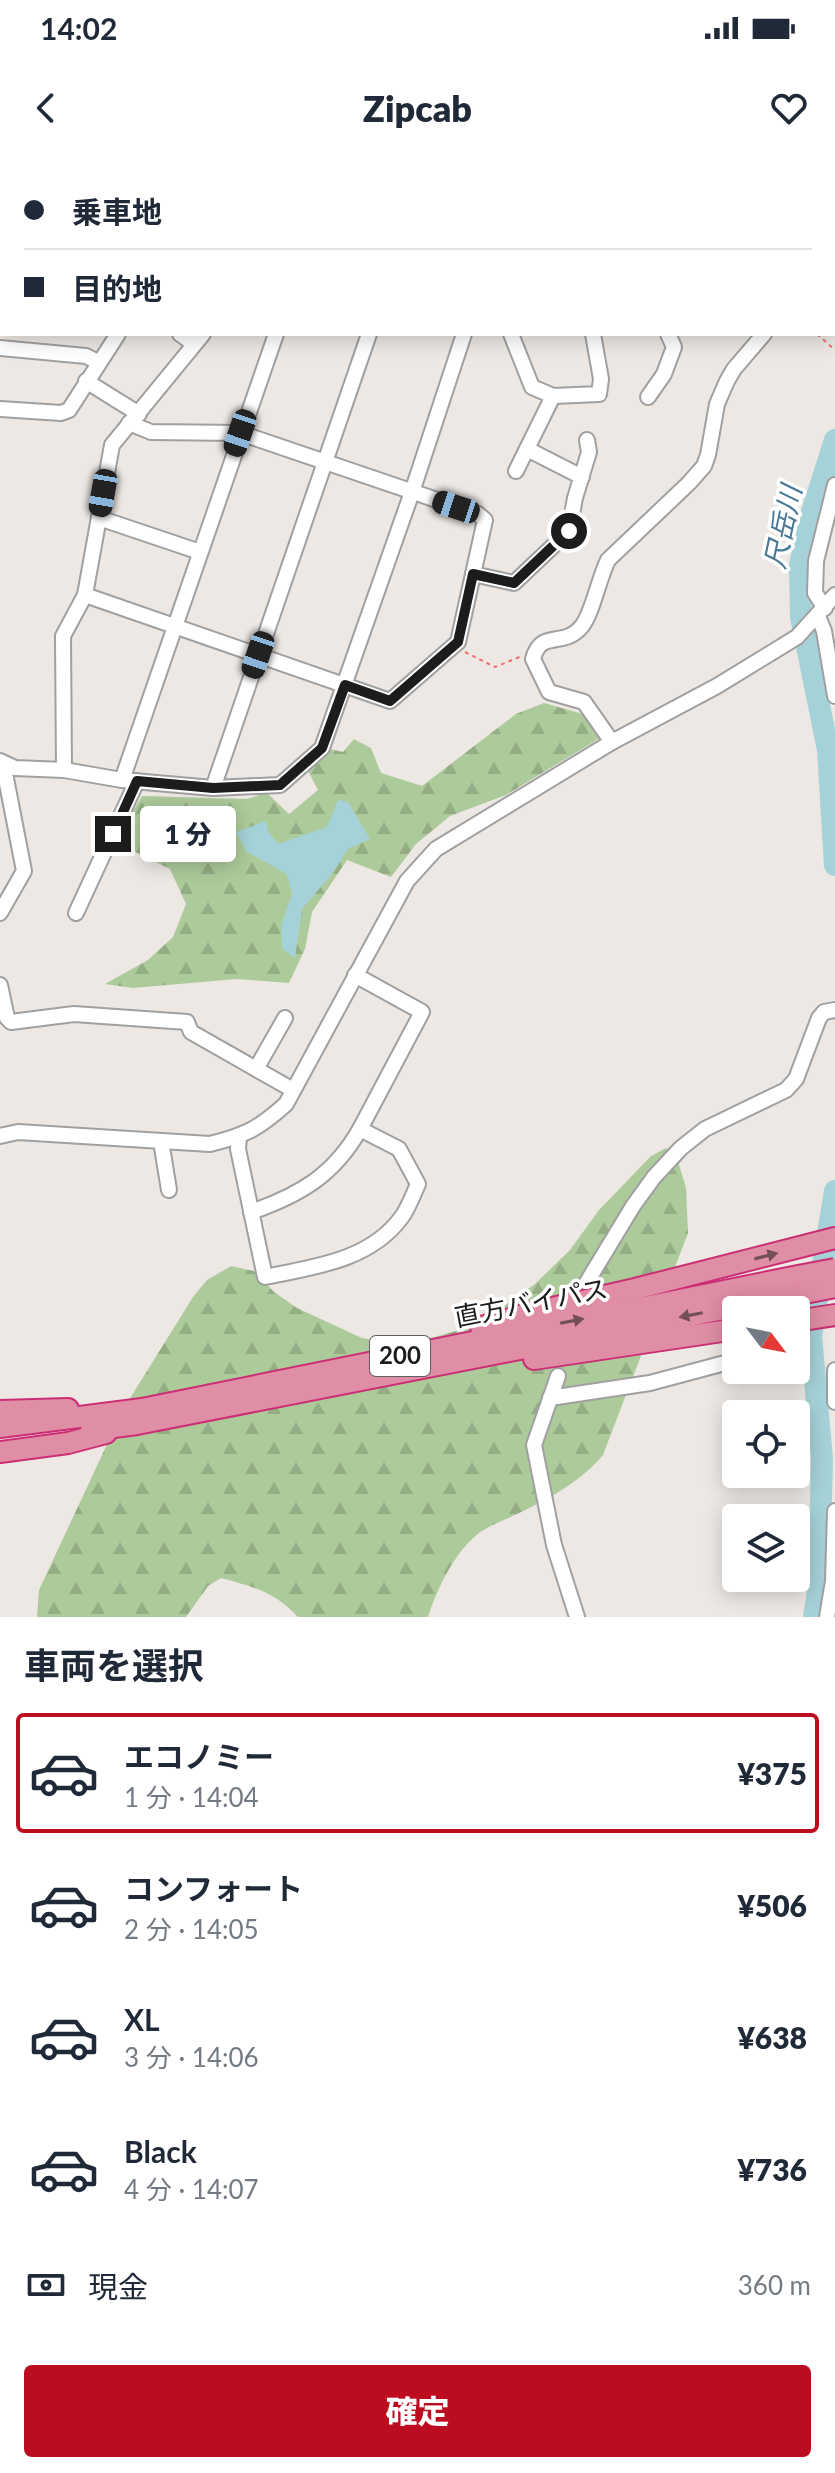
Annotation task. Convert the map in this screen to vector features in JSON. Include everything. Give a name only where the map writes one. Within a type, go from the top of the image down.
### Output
[{"type":"highway","points":[[337,1376],[535,1312],[835,1238]]},
{"type":"highway","name":"直方バイパス","points":[[0,1440],[140,1417],[797,1285],[835,1269]]},
{"type":"highway","name":"直方バイパス","points":[[797,1285],[835,1287]]},
{"type":"highway","points":[[810,1319],[835,1315]]},
{"type":"highway","points":[[337,1376],[453,1371],[722,1331]]},
{"type":"highway","points":[[0,1411],[45,1409],[140,1417]]},
{"type":"highway","points":[[0,1452],[68,1443],[140,1417]]},
{"type":"highway","name":"直方バイパス","points":[[0,1427],[140,1417]]},
{"type":"street","points":[[0,409],[61,413],[69,410],[117,336]]},
{"type":"street","points":[[76,913],[129,780],[175,627],[275,336]]},
{"type":"street","points":[[213,788],[368,336]]},
{"type":"street","points":[[1,762],[15,768],[64,770],[213,788],[280,785],[322,748],[463,336]]},
{"type":"street","points":[[512,336],[532,387],[553,396],[599,394],[601,379],[593,336]]},
{"type":"street","points":[[648,397],[664,374],[674,347],[669,336]]},
{"type":"street","points":[[612,742],[584,702],[549,692],[533,659],[535,651],[543,642],[570,638],[584,625],[608,560],[704,466],[717,404],[727,381],[762,336]]},
{"type":"street","points":[[64,770],[63,636],[85,595],[112,445],[198,339]]},
{"type":"street","points":[[0,348],[86,356],[98,362]]},
{"type":"street","points":[[85,595],[390,701],[458,642],[485,520],[478,514],[240,433],[151,432],[86,381]]},
{"type":"street","points":[[516,471],[553,396]]},
{"type":"street","points":[[473,574],[514,583],[569,531],[589,452],[587,440]]},
{"type":"street","points":[[527,449],[582,477]]},
{"type":"street","points":[[835,485],[816,561],[815,593],[835,696]]},
{"type":"street","points":[[99,518],[200,552]]},
{"type":"street","points":[[0,1136],[18,1132],[210,1144],[239,1137],[262,1126],[286,1104],[407,881],[436,849],[612,742],[717,686],[797,637],[835,595]]},
{"type":"street","points":[[0,913],[24,871],[1,762]]},
{"type":"street","points":[[251,1212],[284,1201],[325,1175],[348,1149],[422,1012],[355,975]]},
{"type":"street","points":[[0,985],[7,1018],[11,1022],[74,1014],[187,1022],[191,1032],[293,1090]]},
{"type":"street","points":[[587,1282],[654,1177],[681,1148],[705,1129],[786,1090],[796,1079],[819,1018],[824,1012],[835,1010]]},
{"type":"street","points":[[256,1069],[285,1018]]},
{"type":"street","points":[[239,1137],[238,1149],[265,1277],[332,1264],[356,1254],[380,1239],[401,1218],[418,1184],[399,1149],[360,1129]]},
{"type":"street","points":[[161,1141],[169,1190]]},
{"type":"street","points":[[550,1398],[650,1383],[722,1364]]},
{"type":"street","points":[[835,1370],[835,1402]]},
{"type":"street","points":[[558,1376],[534,1445],[554,1545],[577,1617]]},
{"type":"street","points":[[827,1617],[833,1581],[835,1511]]},
{"type":"path","points":[[819,336],[835,350]]},
{"type":"path","points":[[454,647],[495,667],[535,651]]},
{"type":"green space","points":[[544,703],[583,714],[600,738],[506,795],[450,816],[416,844],[391,877],[347,860],[312,912],[305,949],[289,983],[237,979],[133,988],[105,984],[148,960],[173,937],[186,904],[170,869],[115,842],[142,796],[246,799],[267,793],[289,814],[318,790],[308,771],[330,749],[343,752],[354,739],[371,748],[381,773],[422,786],[516,714]]},
{"type":"green space","points":[[666,1148],[677,1158],[686,1188],[688,1233],[603,1455],[563,1489],[479,1533],[470,1541],[448,1571],[428,1617],[298,1617],[272,1596],[221,1578],[208,1586],[186,1617],[37,1617],[39,1590],[124,1408],[193,1297],[207,1280],[231,1266],[254,1271],[274,1292],[297,1308],[362,1338],[401,1344],[477,1325],[535,1284],[570,1250],[599,1210],[651,1156]]},
{"type":"water","points":[[338,800],[348,802],[370,839],[348,849],[302,909],[295,958],[282,949],[281,926],[292,894],[287,874],[247,852],[236,832],[266,821],[268,831],[278,844],[327,827]]},
{"type":"waterway","name":"尺岳川","points":[[835,440],[810,518],[800,565],[801,617],[828,750],[835,865]]},
{"type":"waterway","name":"尺岳川","points":[[814,1617],[819,1585],[822,1459],[811,1336],[835,1191]]},
{"type":"route","points":[[113,834],[137,781],[213,788],[280,785],[322,748],[345,685],[390,701],[458,642],[473,574],[514,583],[569,531]]}]
